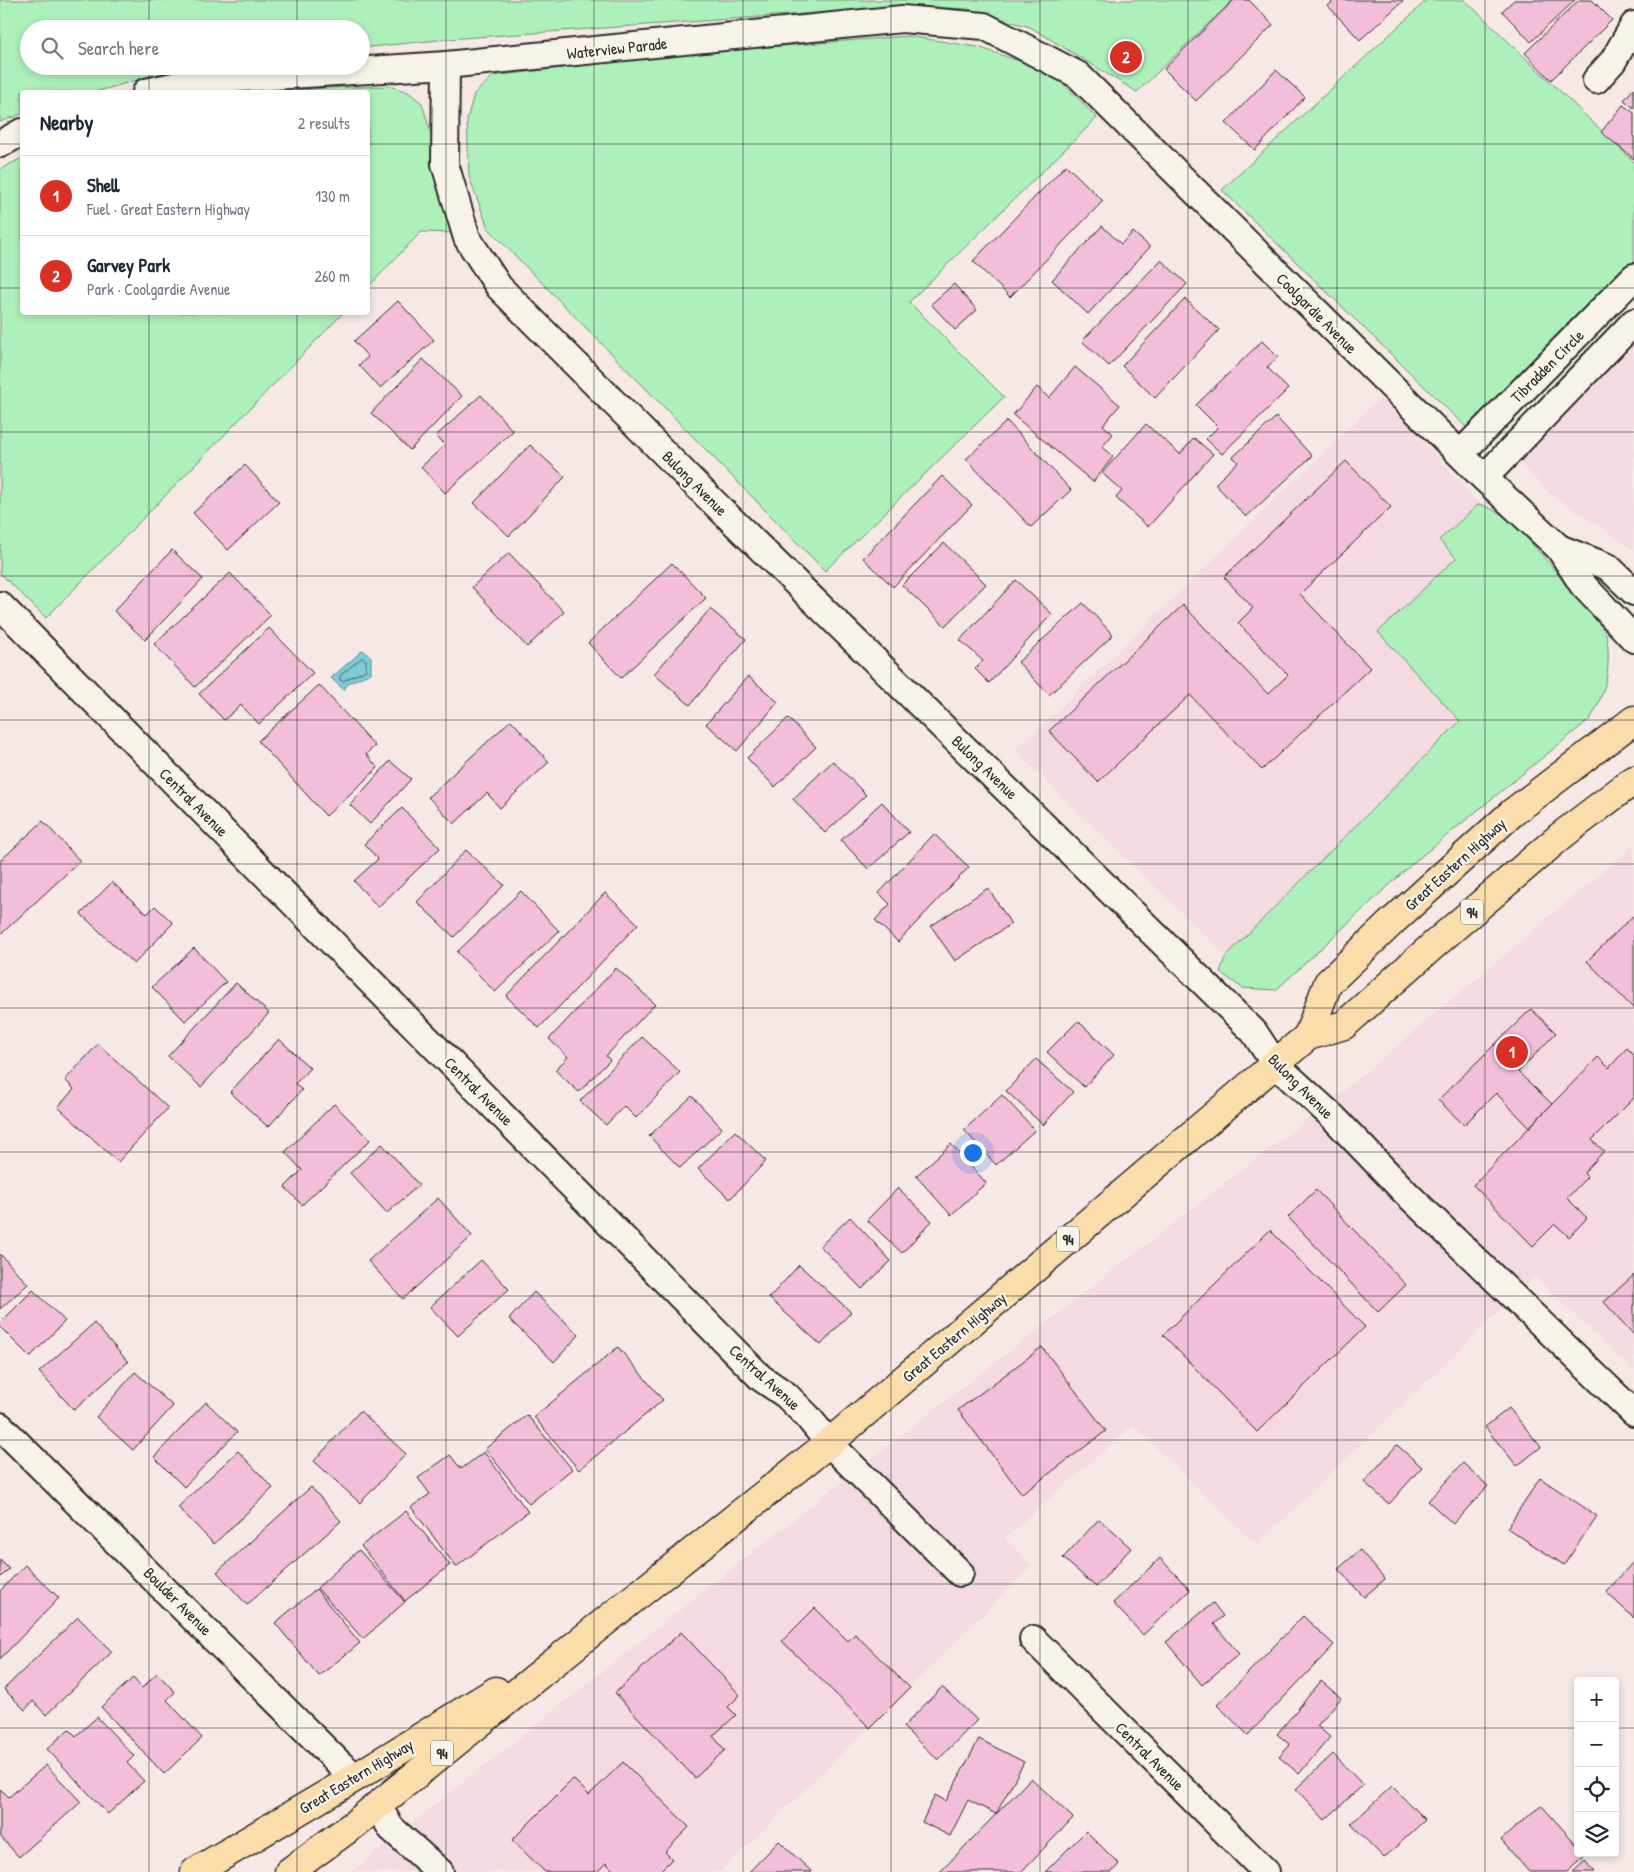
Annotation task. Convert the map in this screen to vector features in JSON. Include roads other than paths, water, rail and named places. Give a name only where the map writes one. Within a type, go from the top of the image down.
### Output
[{"type":"highway","name":"Great Eastern Highway","points":[[1308,1036],[1328,983],[1341,970],[1512,813],[1634,720]]},
{"type":"highway","name":"Great Eastern Highway","points":[[289,1872],[377,1805],[829,1443],[1308,1036],[1344,1024],[1436,942],[1562,835],[1634,780]]},
{"type":"highway","name":"Great Eastern Highway","points":[[196,1872],[356,1777],[592,1631]]},
{"type":"street","name":"Waterview Parade","points":[[370,70],[446,65],[902,19],[984,26],[1078,75]]},
{"type":"street","points":[[1596,80],[1614,61],[1634,25]]},
{"type":"street","name":"Bulong Avenue","points":[[446,65],[445,164],[467,238],[500,287],[698,487],[1254,1032],[1275,1064],[1333,1117],[1406,1193],[1634,1414]]},
{"type":"street","name":"Waterview Parade","points":[[155,90],[196,81],[290,75]]},
{"type":"street","name":"Coolgardie Avenue","points":[[1078,75],[1484,478],[1559,548],[1583,585],[1634,639]]},
{"type":"street","points":[[0,144],[20,133]]},
{"type":"street","name":"Tibradden Circle","points":[[1460,454],[1634,277]]},
{"type":"street","name":"Tibradden Circle","points":[[1484,478],[1634,322]]},
{"type":"street","name":"Coolgardie Avenue","points":[[1559,548],[1608,567],[1634,592]]},
{"type":"street","name":"Central Avenue","points":[[0,605],[761,1378],[786,1396],[807,1416],[829,1443],[960,1573]]},
{"type":"street","name":"Boulder Avenue","points":[[0,1426],[339,1763],[356,1777]]},
{"type":"street","name":"Central Avenue","points":[[1034,1639],[1266,1872]]},
{"type":"street","points":[[377,1805],[391,1828],[440,1872]]},
{"type":"water","points":[[363,650],[371,657],[371,673],[348,683],[344,690],[331,678]]},
{"type":"place","name":"Garvey Park","points":[[1126,57]]},
{"type":"place","name":"Shell","points":[[1512,1052]]}]
